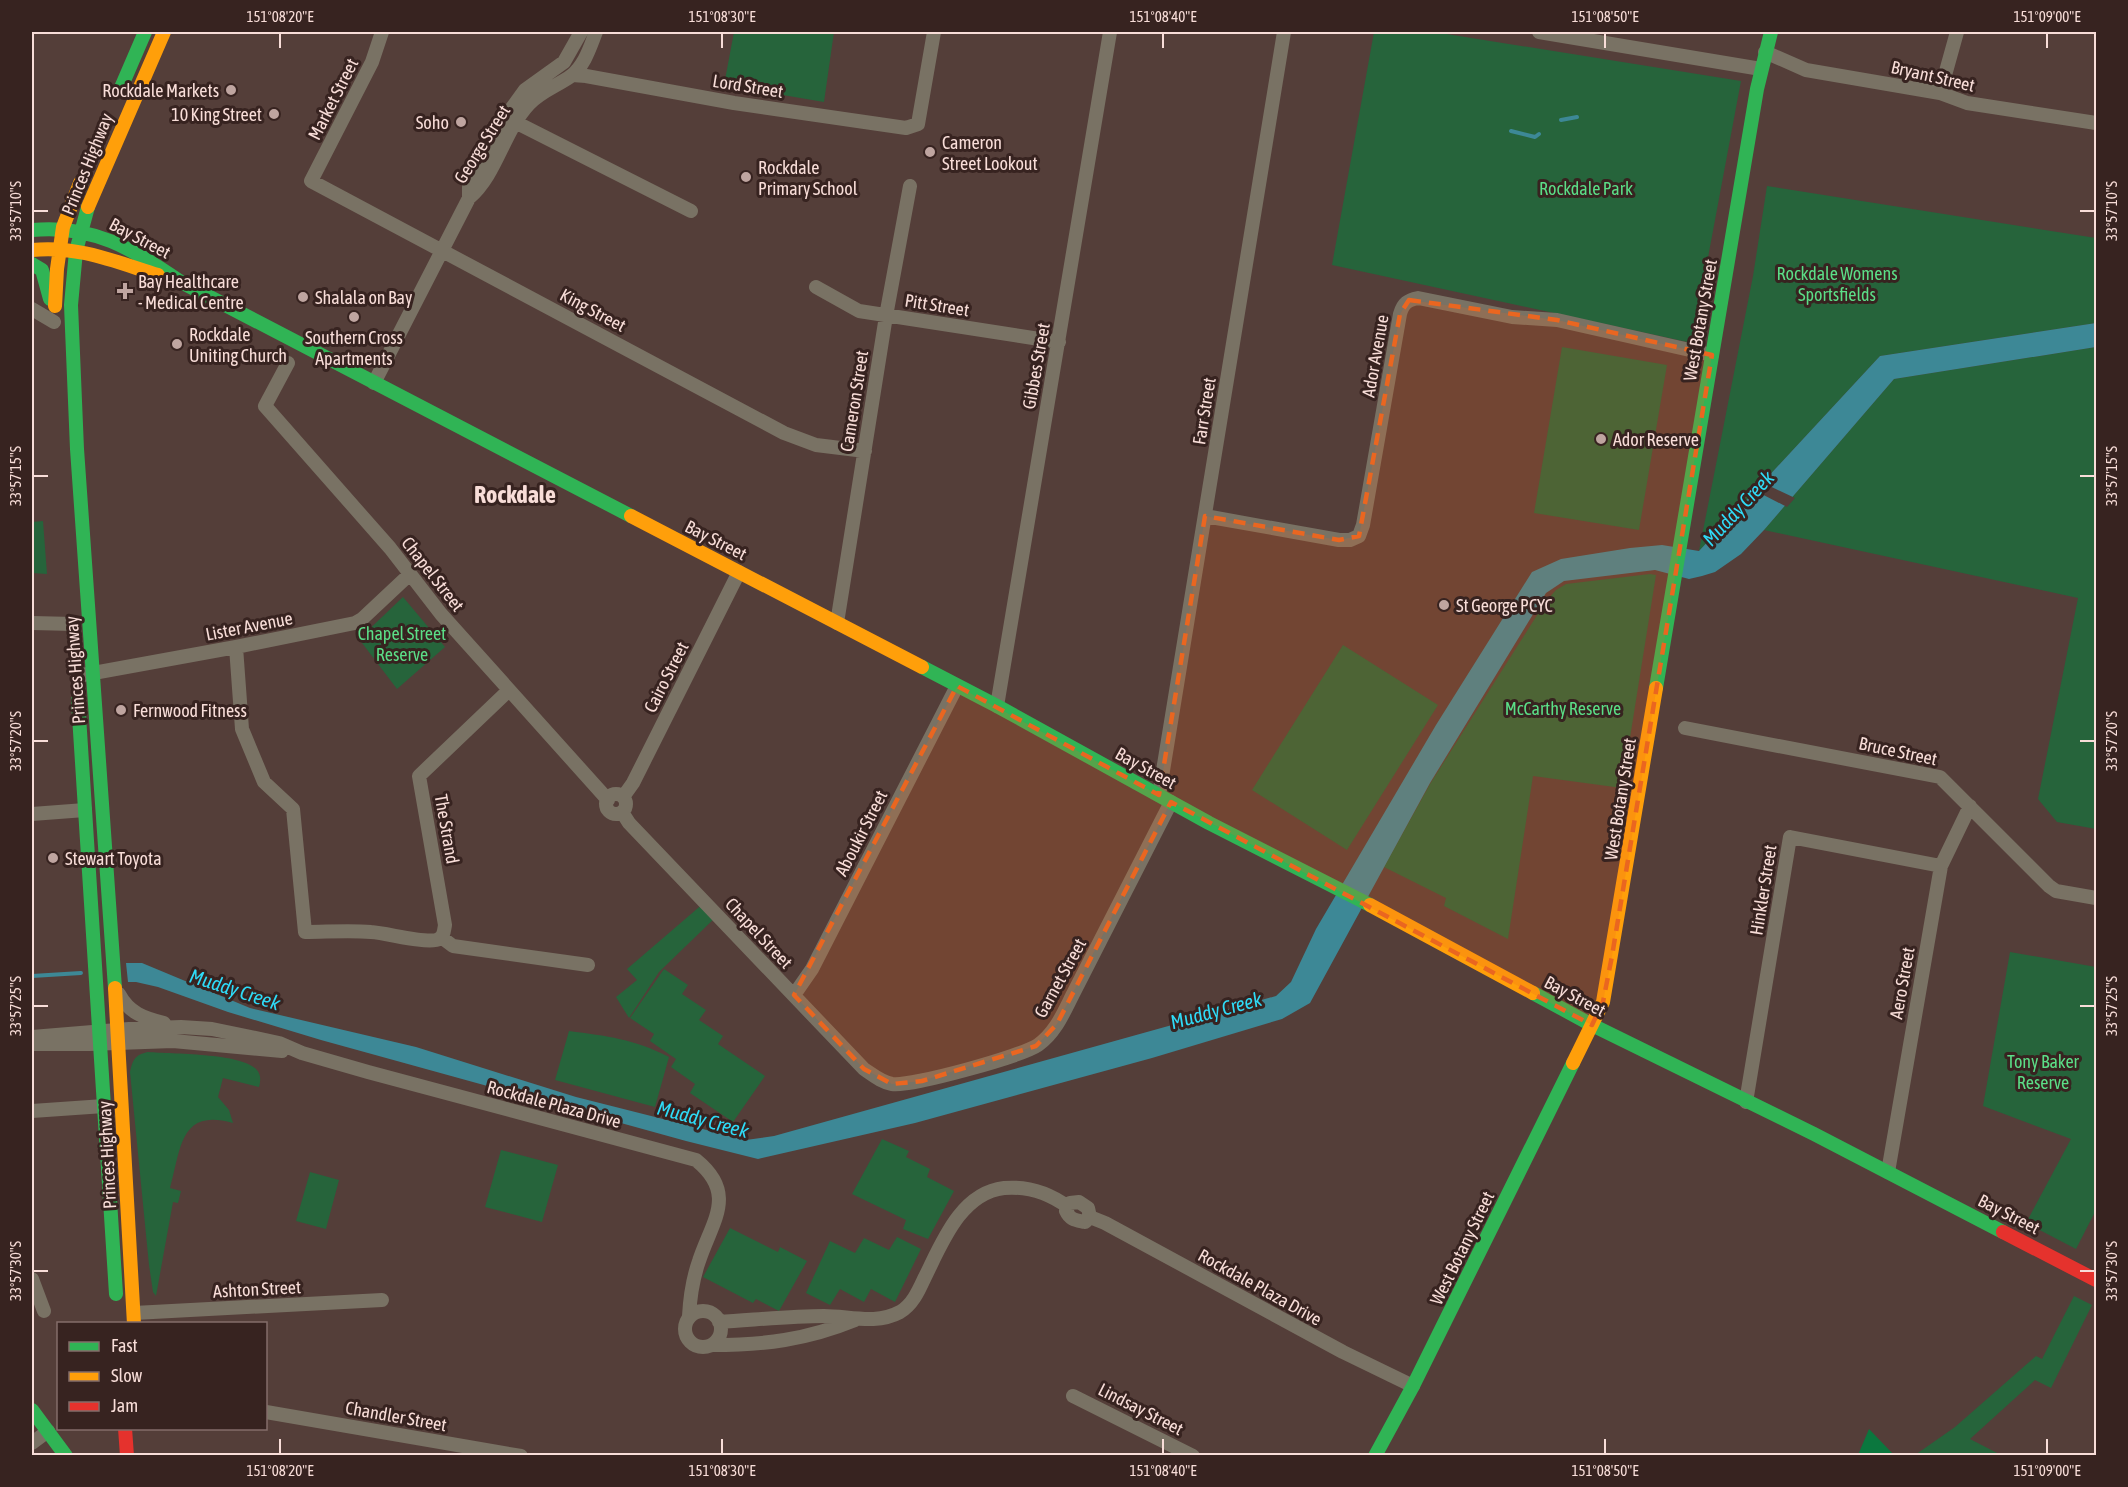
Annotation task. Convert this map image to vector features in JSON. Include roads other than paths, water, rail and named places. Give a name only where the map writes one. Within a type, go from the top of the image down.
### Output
[{"type":"main road","name":"Princes Highway","points":[[114,104],[145,32]]},
{"type":"main road","name":"Princes Highway","points":[[134,1318],[115,983],[70,326],[76,251],[88,205],[164,32]]},
{"type":"main road","name":"West Botany Street","points":[[1375,1455],[1413,1386],[1603,1002],[1761,69],[1771,32]]},
{"type":"main road","name":"Princes Highway","points":[[55,328],[59,248],[63,227],[83,175]]},
{"type":"main road","name":"Bay Street","points":[[32,230],[63,227],[107,239],[135,252],[181,282],[997,706],[1165,799],[1592,1025],[1888,1172],[2097,1280]]},
{"type":"main road","name":"Bay Street","points":[[32,250],[59,248],[76,251],[181,282]]},
{"type":"main road","points":[[32,264],[38,267],[45,276],[55,328]]},
{"type":"main road","name":"Princes Highway","points":[[73,618],[75,642]]},
{"type":"main road","name":"Princes Highway","points":[[76,660],[118,1312]]},
{"type":"main road","points":[[32,1410],[66,1455]]},
{"type":"main road","points":[[125,1430],[127,1455]]},
{"type":"street","name":"Market Street","points":[[311,181],[372,62],[382,32]]},
{"type":"street","name":"George Street","points":[[469,198],[471,180],[506,116],[525,90],[564,62],[581,32]]},
{"type":"street","name":"George Street","points":[[374,383],[469,198],[481,185],[515,122],[529,104],[545,91],[572,75],[582,63],[596,32]]},
{"type":"street","name":"Lord Street","points":[[572,75],[586,75],[734,103],[906,128],[918,124],[934,32]]},
{"type":"street","name":"Gibbes Street","points":[[997,706],[1110,32]]},
{"type":"street","name":"Farr Street","points":[[1165,799],[1205,516],[1284,32]]},
{"type":"street","points":[[1539,32],[1602,37],[1761,69]]},
{"type":"street","points":[[1940,93],[1957,32]]},
{"type":"street","name":"Bryant Street","points":[[1765,52],[1806,70],[1940,93],[1966,103],[2097,123]]},
{"type":"street","points":[[515,122],[691,211]]},
{"type":"street","name":"King Street","points":[[311,181],[784,433],[816,445],[865,451]]},
{"type":"street","name":"Cameron Street","points":[[837,623],[886,316],[910,186]]},
{"type":"street","name":"Pitt Street","points":[[816,287],[859,311],[1059,342]]},
{"type":"street","name":"Ador Avenue","points":[[1205,516],[1339,540],[1350,540],[1359,536],[1363,525],[1400,314],[1402,305],[1409,300],[1418,298],[1512,317],[1557,320],[1712,355]]},
{"type":"street","points":[[32,309],[55,328]]},
{"type":"street","name":"Chapel Street","points":[[288,363],[265,406],[345,495],[441,614],[508,691],[608,800]]},
{"type":"street","name":"Cairo Street","points":[[623,797],[633,783],[739,572]]},
{"type":"street","name":"Lister Avenue","points":[[77,676],[354,623],[362,619],[410,574]]},
{"type":"street","points":[[32,623],[73,618]]},
{"type":"street","points":[[236,647],[242,729],[264,782],[293,809],[304,932],[369,932],[436,940],[441,937],[453,946],[588,965]]},
{"type":"street","name":"Aboukir Street","points":[[794,995],[812,969],[957,686]]},
{"type":"street","name":"The Strand","points":[[441,937],[445,925],[419,776],[508,691]]},
{"type":"street","name":"Bruce Street","points":[[1685,728],[1940,777],[2056,891],[2097,898]]},
{"type":"street","points":[[615,794],[623,797],[626,806],[622,812],[611,812],[607,807],[608,800],[615,794]]},
{"type":"street","name":"Garnet Street","points":[[873,1075],[892,1084],[922,1081],[1016,1055],[1036,1046],[1046,1038],[1057,1024],[1072,996],[1165,799]]},
{"type":"street","name":"Aero Street","points":[[1888,1172],[1941,866],[1970,806]]},
{"type":"street","points":[[32,814],[85,810]]},
{"type":"street","name":"Chapel Street","points":[[622,812],[629,823],[864,1069],[873,1075]]},
{"type":"street","name":"Hinkler Street","points":[[1746,1102],[1790,837],[1941,866]]},
{"type":"street","points":[[115,983],[125,1004],[139,1016],[182,1027]]},
{"type":"street","name":"Rockdale Plaza Drive","points":[[32,1044],[182,1027],[212,1029],[279,1043],[302,1053],[696,1160],[717,1186],[720,1204],[696,1268],[689,1316]]},
{"type":"street","name":"Rockdale Plaza Drive","points":[[118,1036],[302,1053]]},
{"type":"street","name":"Rockdale Plaza Drive","points":[[32,1037],[100,1037]]},
{"type":"street","points":[[32,1111],[104,1106]]},
{"type":"street","name":"Rockdale Plaza Drive","points":[[857,1319],[888,1317],[909,1305],[951,1228],[967,1206],[987,1193],[1014,1187],[1053,1196],[1068,1207],[1066,1211],[1068,1216],[1074,1220],[1085,1222],[1090,1217],[1105,1223],[1343,1352],[1413,1386]]},
{"type":"street","points":[[32,1280],[44,1311]]},
{"type":"street","points":[[693,1288],[704,1311]]},
{"type":"street","name":"Ashton Street","points":[[134,1318],[382,1300]]},
{"type":"street","points":[[712,1345],[721,1332],[719,1322],[713,1314],[704,1311],[689,1316],[684,1331],[690,1342],[700,1347],[774,1343],[829,1331],[857,1319]]},
{"type":"street","points":[[719,1322],[825,1316],[857,1319]]},
{"type":"street","name":"Lindsay Street","points":[[1073,1396],[1193,1455]]},
{"type":"street","name":"Chandler Street","points":[[267,1412],[521,1455]]},
{"type":"street","points":[[32,1443],[48,1431]]},
{"type":"water","points":[[2096,323],[2096,347],[1894,379],[1764,530],[1741,554],[1715,572],[1689,579],[1655,570],[1564,581],[1546,593],[1430,783],[1310,1003],[1282,1019],[1152,1058],[915,1123],[758,1159],[321,1040],[228,1012],[158,987],[128,982],[126,963],[142,963],[250,1008],[416,1047],[576,1097],[746,1140],[774,1136],[1276,996],[1291,982],[1316,929],[1436,725],[1532,572],[1561,559],[1630,548],[1662,545],[1699,551],[1880,356]]},
{"type":"waterway","points":[[1561,120],[1577,117]]},
{"type":"waterway","points":[[1511,131],[1535,137],[1539,134]]},
{"type":"waterway","name":"Muddy Creek","points":[[32,976],[81,973]]},
{"type":"place","name":"Rockdale Markets","points":[[231,90]]},
{"type":"place","name":"10 King Street","points":[[274,114]]},
{"type":"place","name":"Soho","points":[[461,122]]},
{"type":"place","name":"Cameron Street Lookout","points":[[930,152]]},
{"type":"place","name":"Rockdale Primary School","points":[[746,177]]},
{"type":"place","name":"Bay Healthcare - Medical Centre","points":[[125,291]]},
{"type":"place","name":"Shalala on Bay","points":[[303,297]]},
{"type":"place","name":"Southern Cross Apartments","points":[[354,317]]},
{"type":"place","name":"Rockdale Uniting Church","points":[[177,344]]},
{"type":"place","name":"Ador Reserve","points":[[1601,439]]},
{"type":"place","name":"St George PCYC","points":[[1444,605]]},
{"type":"place","name":"Fernwood Fitness","points":[[121,710]]},
{"type":"place","name":"Stewart Toyota","points":[[53,858]]},
{"type":"district","name":"Rockdale","points":[[515,494]]},
{"type":"park label","name":"Rockdale Park","points":[[1586,188]]},
{"type":"park label","name":"Rockdale Womens Sportsfields","points":[[1837,283]]},
{"type":"park label","name":"Chapel Street Reserve","points":[[402,643]]},
{"type":"park label","name":"McCarthy Reserve","points":[[1563,708]]},
{"type":"park label","name":"Tony Baker Reserve","points":[[2043,1071]]}]
